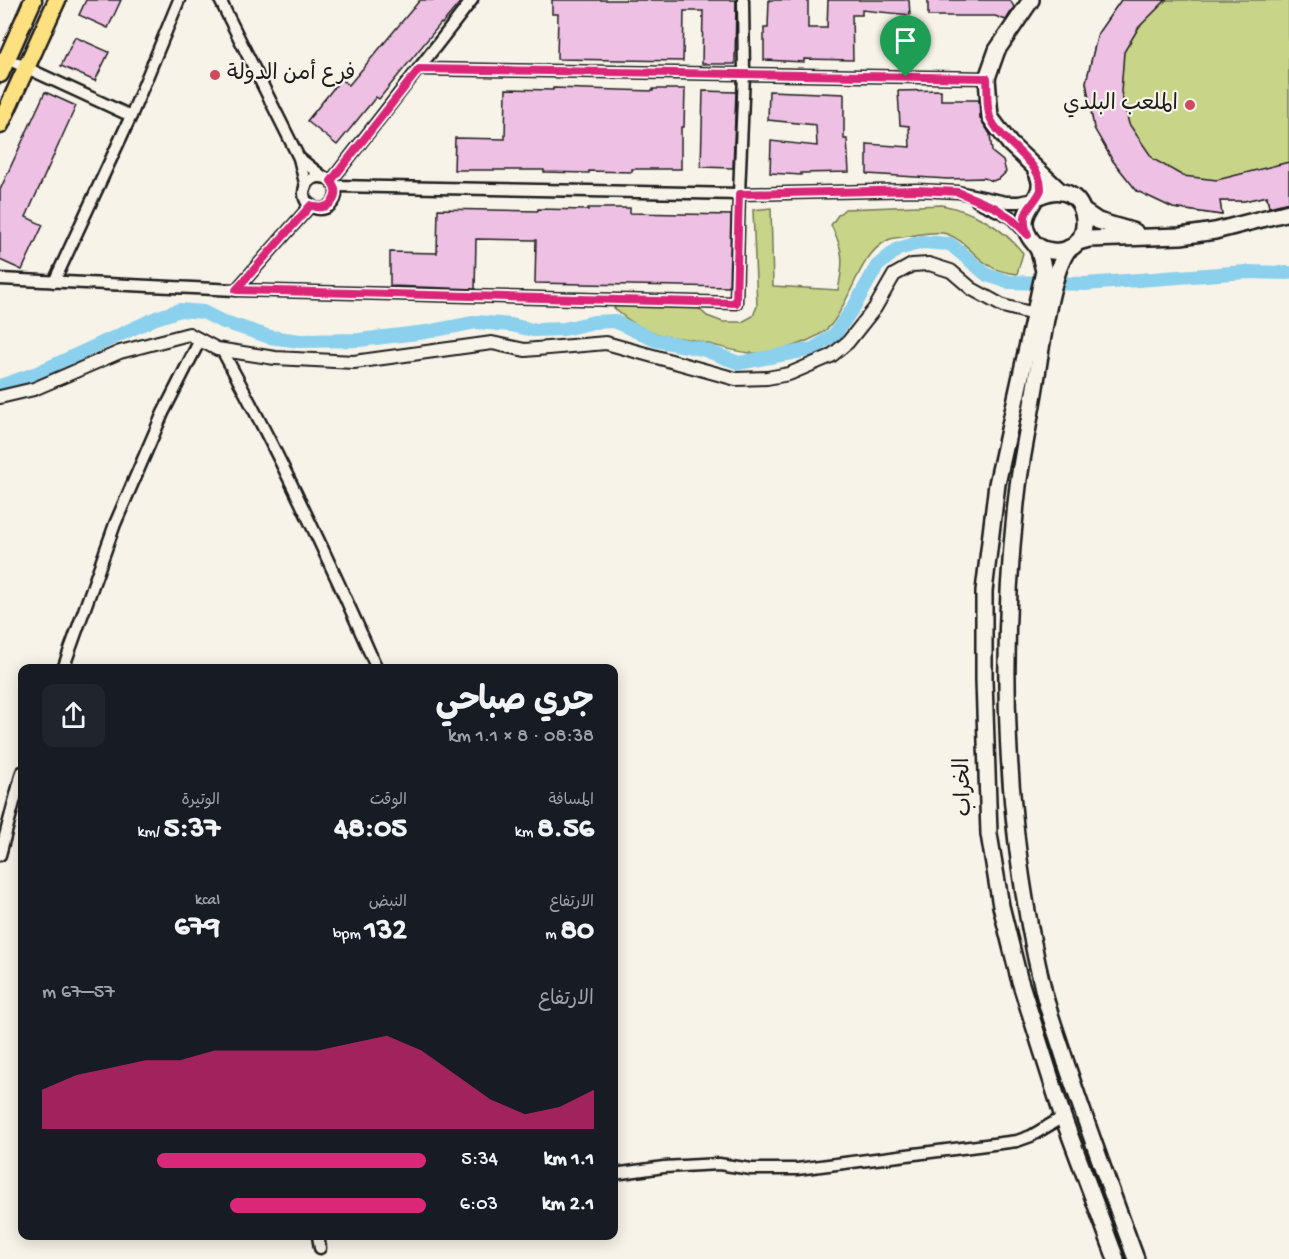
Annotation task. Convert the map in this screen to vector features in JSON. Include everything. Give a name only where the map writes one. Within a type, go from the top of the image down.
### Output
[{"type":"main road","points":[[2,63],[33,0]]},
{"type":"main road","points":[[0,125],[57,0]]},
{"type":"main road","points":[[1031,0],[997,50],[987,78],[990,117],[1010,144],[1061,192]]},
{"type":"main road","points":[[1032,166],[1041,185],[1026,214],[1025,225],[1050,272]]},
{"type":"main road","points":[[1036,198],[1053,191],[1075,198],[1083,211],[1085,225],[1073,245],[1050,272],[1018,486],[1009,597],[1006,724],[1017,841],[1027,917],[1045,996],[1091,1138],[1136,1259]]},
{"type":"main road","points":[[1083,211],[1098,221],[1124,230],[1159,237]]},
{"type":"main road","points":[[1032,239],[1052,251],[1073,245],[1215,231],[1289,212]]},
{"type":"main road","name":"الخراب","points":[[1044,301],[1034,315],[997,484],[984,591],[988,834],[1001,906],[1019,978],[1064,1117],[1116,1259]]},
{"type":"street","points":[[54,282],[131,116],[178,0]]},
{"type":"street","points":[[220,0],[299,158],[306,187],[305,197],[311,205],[321,208],[362,188]]},
{"type":"street","points":[[330,181],[472,0]]},
{"type":"street","points":[[0,279],[236,290],[736,303],[744,74],[743,0]]},
{"type":"street","points":[[2,63],[26,67],[131,116]]},
{"type":"street","points":[[419,69],[987,78]]},
{"type":"street","points":[[299,158],[330,181],[334,200]]},
{"type":"street","points":[[306,187],[313,179],[362,188],[739,194],[917,190],[958,192],[1006,202],[1020,202],[1036,198]]},
{"type":"street","points":[[958,192],[996,208],[1011,218],[1032,239]]},
{"type":"street","points":[[236,290],[311,205]]},
{"type":"street","points":[[0,397],[34,389],[120,352],[189,334],[222,350],[276,358],[354,362],[492,343],[525,350],[606,343],[736,379],[767,378],[789,374],[831,356],[848,342],[868,317],[894,275],[912,265],[928,264],[951,271],[972,289],[1003,306],[1034,315]]},
{"type":"street","points":[[65,664],[116,524],[163,413],[200,340]]},
{"type":"street","points":[[222,350],[294,491],[348,602],[375,664]]},
{"type":"street","points":[[0,855],[18,787]]},
{"type":"street","points":[[618,1173],[664,1167],[719,1164],[751,1169],[797,1169],[908,1156],[1017,1141],[1031,1136],[1064,1117]]},
{"type":"street","points":[[319,1240],[320,1248]]},
{"type":"green space","name":"الملعب البلدي","points":[[1121,0],[1289,0],[1289,205],[1270,210],[1266,196],[1244,201],[1220,201],[1222,215],[1173,208],[1137,191],[1113,161],[1094,128],[1086,82],[1098,33]]},
{"type":"green space","points":[[942,205],[976,216],[1015,243],[1023,253],[1017,274],[993,268],[959,240],[947,234],[929,233],[890,239],[869,256],[844,305],[827,329],[816,337],[769,352],[745,353],[693,340],[669,337],[638,325],[614,308],[617,304],[695,305],[707,316],[723,322],[742,322],[753,316],[757,306],[753,210],[771,208],[773,286],[838,290],[842,257],[831,225],[845,209]]},
{"type":"building","points":[[86,0],[121,0],[108,28],[79,15]]},
{"type":"building","points":[[420,0],[462,0],[379,99],[376,97],[337,145],[307,121],[341,79],[349,85]]},
{"type":"building","points":[[552,0],[736,0],[735,64],[702,64],[703,11],[684,11],[683,61],[557,59],[558,14],[552,14]]},
{"type":"building","points":[[769,0],[808,0],[808,28],[827,28],[828,0],[909,0],[910,15],[862,10],[862,15],[852,15],[853,60],[804,59],[804,62],[764,60],[764,28],[768,28]]},
{"type":"building","points":[[928,0],[1010,0],[1014,7],[1006,20],[995,16],[928,16]]},
{"type":"building","points":[[1121,0],[1166,0],[1139,27],[1124,52],[1121,92],[1129,124],[1153,159],[1183,176],[1217,180],[1289,162],[1289,202],[1269,207],[1267,196],[1244,201],[1220,201],[1222,215],[1173,208],[1137,191],[1113,161],[1094,128],[1086,82],[1098,33]]},
{"type":"building","points":[[75,37],[109,52],[95,81],[61,66]]},
{"type":"building","points":[[553,88],[653,91],[653,89],[685,89],[684,127],[681,127],[681,169],[632,169],[632,172],[589,171],[589,173],[544,172],[544,170],[454,170],[455,138],[505,139],[506,89],[553,90]]},
{"type":"building","points":[[941,90],[941,100],[979,100],[980,118],[990,134],[992,152],[1003,161],[1006,172],[993,181],[984,178],[948,179],[867,174],[867,144],[910,147],[909,126],[900,125],[898,91]]},
{"type":"building","points":[[703,91],[736,92],[733,168],[701,167]]},
{"type":"building","points":[[769,91],[844,94],[844,139],[847,139],[849,172],[801,173],[801,175],[770,173],[771,141],[817,146],[816,125],[768,120]]},
{"type":"building","points":[[45,92],[76,106],[26,217],[43,225],[22,270],[0,260],[0,190]]},
{"type":"building","points":[[588,208],[630,208],[630,213],[731,215],[729,287],[535,283],[536,240],[476,239],[475,289],[390,286],[390,252],[437,253],[438,209],[538,211],[538,209],[588,210]]},
{"type":"waterway","points":[[0,386],[37,373],[156,318],[180,310],[203,312],[221,321],[270,337],[300,341],[359,340],[426,332],[477,322],[511,325],[533,330],[564,329],[594,322],[614,321],[655,340],[702,349],[739,363],[813,349],[835,334],[877,266],[898,249],[922,242],[950,244],[987,275],[1009,282],[1085,284],[1246,272],[1289,273]]},
{"type":"place","name":"فرع أمن الدولة","points":[[215,75]]},
{"type":"place","name":"الملعب البلدي","points":[[1190,105]]},
{"type":"route","points":[[419,69],[906,77],[987,78],[990,117],[1010,144],[1032,166],[1041,185],[1039,196],[1034,199],[1026,214],[1025,225],[1028,235],[1021,225],[996,208],[958,192],[917,190],[739,194],[736,303],[236,290],[311,205],[326,207],[334,200],[336,191],[331,181],[419,69]]}]
